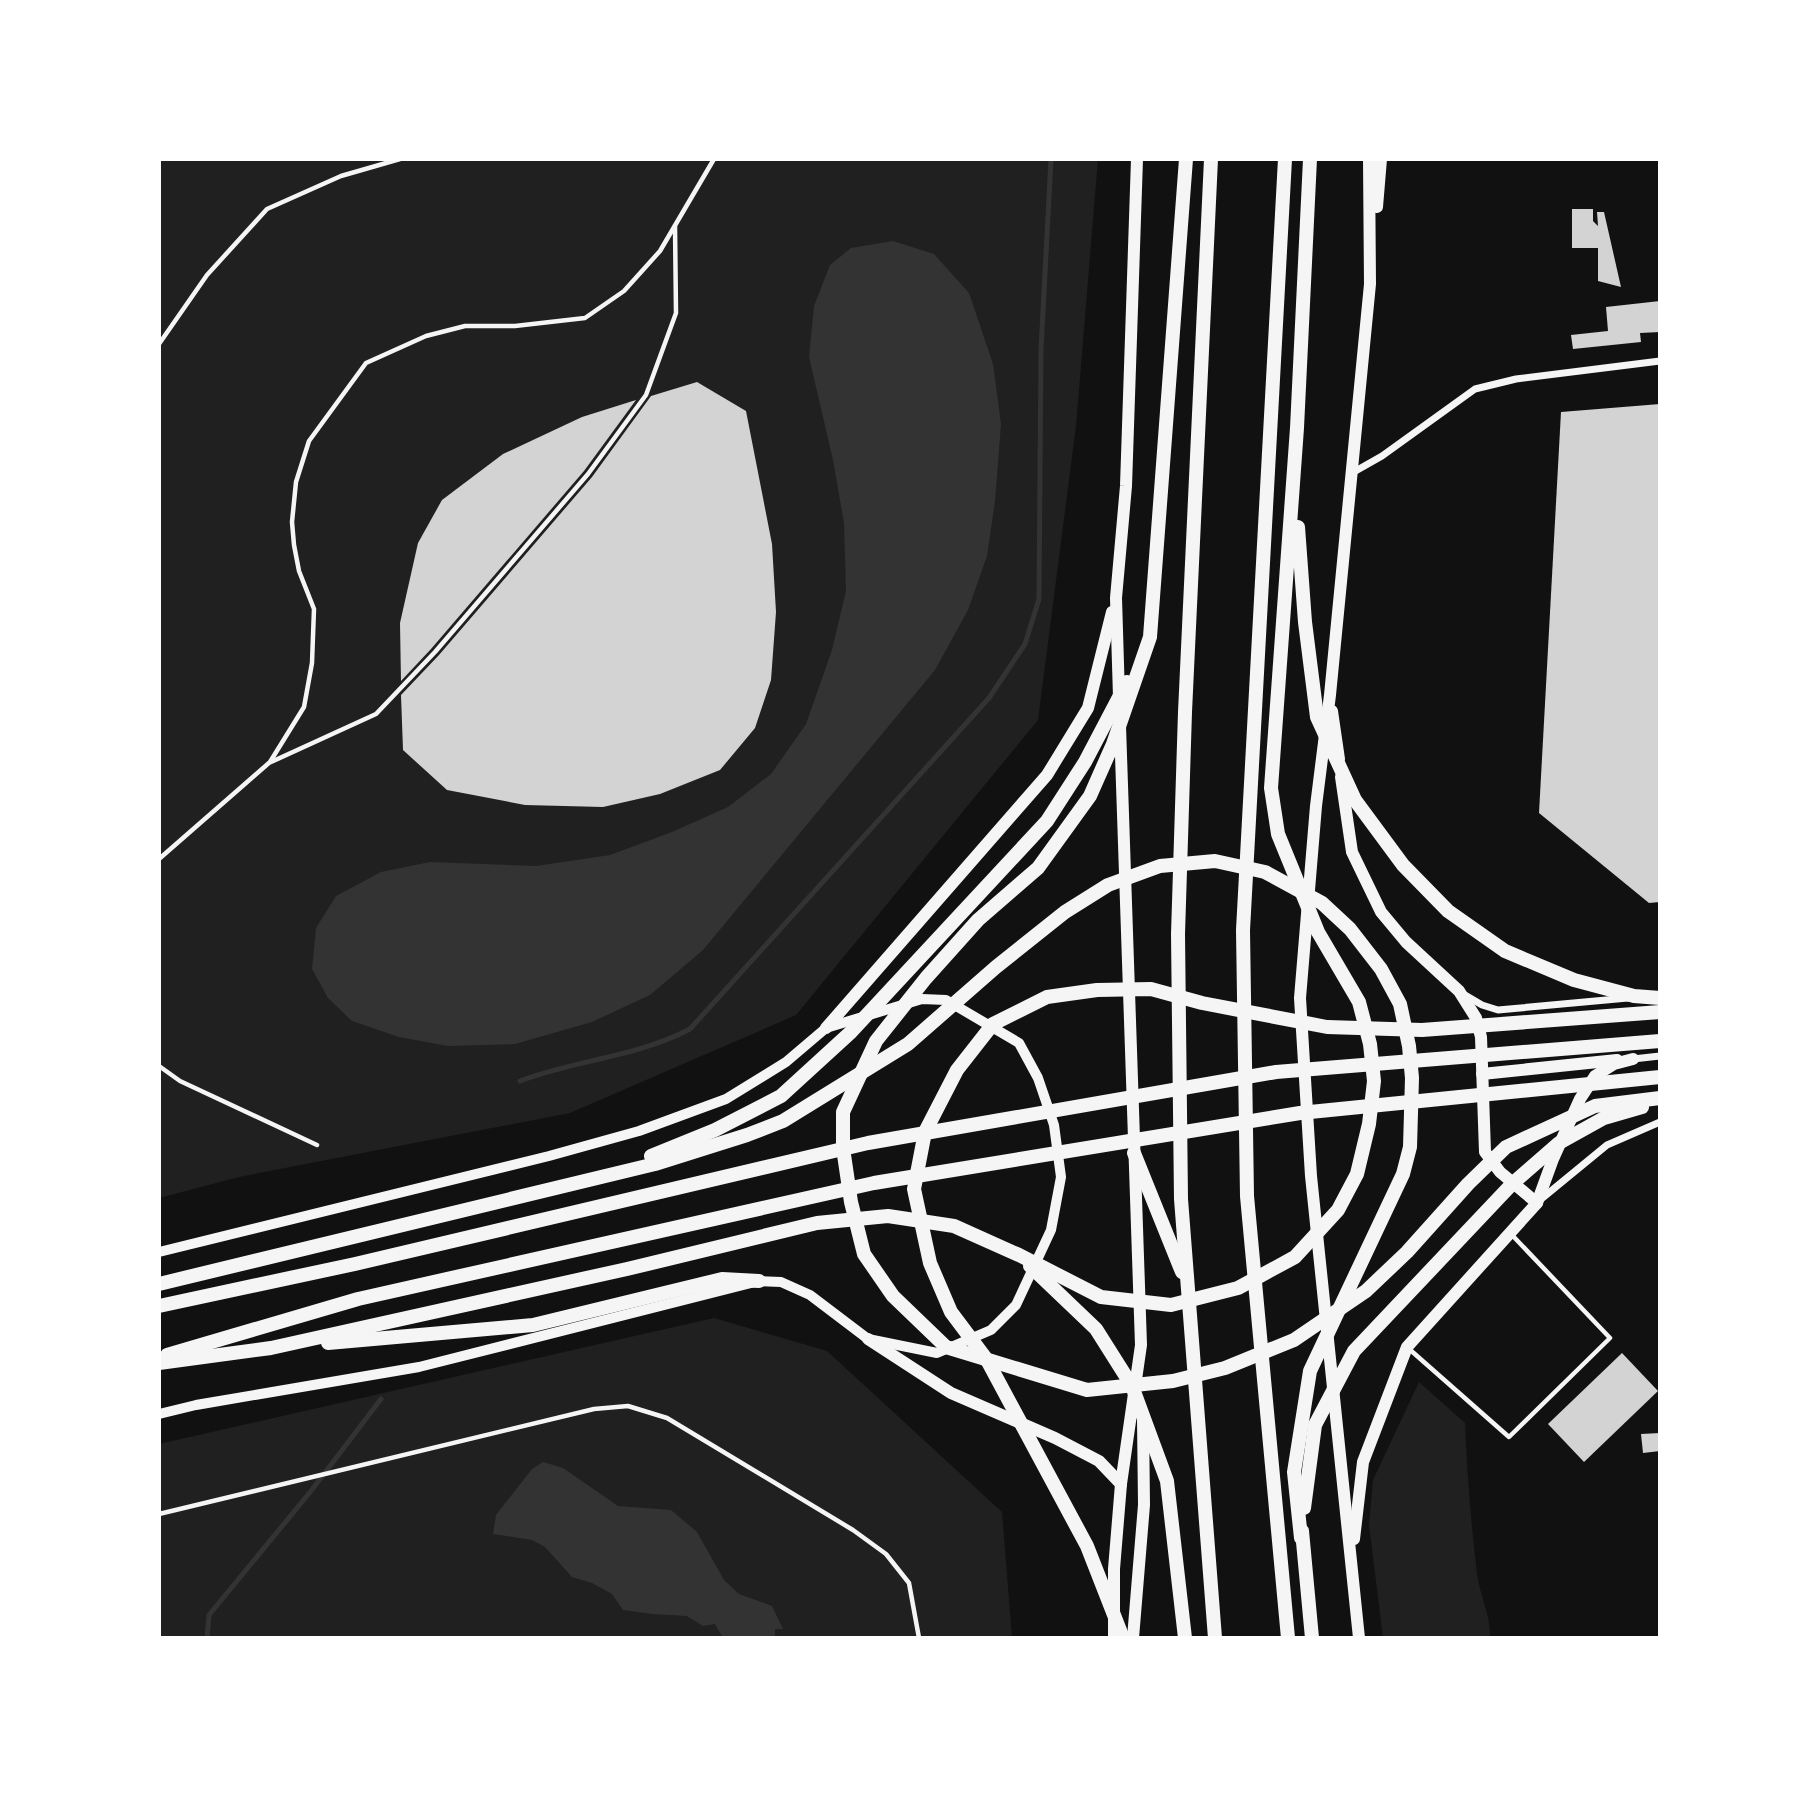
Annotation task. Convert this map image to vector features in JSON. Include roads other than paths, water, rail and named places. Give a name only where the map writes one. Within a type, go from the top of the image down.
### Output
[{"type":"highway","points":[[1186,159],[1150,637],[1113,744],[1090,796],[1038,868],[978,920],[926,978],[876,1041],[843,1112],[842,1148],[851,1202],[864,1254],[893,1296],[946,1347],[1087,1390],[1173,1381],[1225,1368],[1294,1340],[1366,1291],[1407,1252],[1468,1184],[1506,1147],[1595,1106],[1660,1100]]},
{"type":"highway","points":[[1211,159],[1185,712],[1178,934],[1181,1199],[1215,1638]]},
{"type":"highway","points":[[1286,159],[1243,930],[1247,1196],[1288,1638]]},
{"type":"highway","points":[[271,1348],[628,1269],[817,1223],[888,1216],[954,1226],[1019,1255],[1101,1297],[1171,1305],[1238,1288],[1295,1257],[1338,1210],[1357,1174],[1369,1124],[1374,1081],[1370,1044],[1359,1002],[1318,932],[1278,834],[1271,788],[1297,428],[1310,159]]},
{"type":"highway","points":[[1294,468],[1304,622],[1317,717],[1355,800],[1403,865],[1448,911],[1505,951],[1574,980],[1634,996],[1656,997]]},
{"type":"highway","points":[[604,1176],[715,1130],[781,1096],[851,1032],[1047,821],[1085,762],[1150,637]]},
{"type":"highway","points":[[159,1284],[668,1160],[783,1121],[908,1044],[996,967],[1065,912],[1108,885],[1160,866],[1215,861],[1265,872],[1322,903],[1350,929],[1381,969],[1400,1004],[1409,1046],[1412,1078],[1410,1147],[1403,1174],[1310,1371],[1294,1472],[1312,1638]]},
{"type":"highway","points":[[1123,1638],[1087,1546],[987,1360],[951,1312],[930,1263],[914,1189],[925,1132],[957,1070],[993,1024],[1047,997],[1097,990],[1152,989],[1202,1003],[1327,1027],[1422,1030],[1660,1012]]},
{"type":"highway","points":[[159,1306],[355,1264],[868,1143],[1263,1074],[1660,1041]]},
{"type":"highway","points":[[159,1357],[358,1299],[874,1183],[1300,1113],[1660,1077]]},
{"type":"highway","points":[[1301,1538],[1315,1425],[1354,1351],[1512,1184],[1559,1143],[1604,1118],[1660,1100]]},
{"type":"highway","points":[[1134,1153],[1188,1286]]},
{"type":"highway","points":[[1019,1255],[1096,1329],[1132,1385],[1167,1481],[1185,1638]]},
{"type":"highway","points":[[159,1363],[271,1348],[533,1325],[722,1279],[759,1281]]},
{"type":"main road","points":[[1133,1638],[1144,1505],[1116,598],[1126,486],[1137,159]]},
{"type":"main road","points":[[1369,159],[1370,284]]},
{"type":"main road","points":[[1359,1638],[1311,1176],[1300,998],[1316,806],[1381,159]]},
{"type":"main road","points":[[825,1028],[1047,775],[1088,708],[1116,598]]},
{"type":"main road","points":[[1329,695],[1352,852],[1381,912],[1406,942],[1459,991],[1476,1018],[1481,1037],[1485,1152],[1500,1172],[1537,1203]]},
{"type":"main road","points":[[1351,1564],[1363,1462],[1407,1347],[1537,1203],[1553,1158],[1580,1099],[1595,1076],[1614,1064],[1633,1059]]},
{"type":"main road","points":[[1482,1074],[1633,1059]]},
{"type":"main road","points":[[868,1339],[951,1394],[1055,1438],[1099,1461],[1121,1484]]},
{"type":"main road","points":[[1114,1638],[1114,1569],[1121,1484],[1141,1345]]},
{"type":"street","points":[[1351,473],[1382,456],[1475,389],[1516,379],[1660,361]]},
{"type":"street","points":[[1459,991],[1482,1005],[1498,1010],[1656,997]]},
{"type":"street","points":[[159,1252],[536,1160],[639,1131],[726,1099],[786,1062],[825,1028],[922,999],[946,1000],[1019,1043],[1038,1077],[1054,1125],[1061,1177],[1051,1230],[1016,1305],[990,1330],[937,1353],[868,1339],[810,1295],[781,1282],[759,1281],[419,1367],[195,1405],[159,1414]]},
{"type":"street","points":[[1633,1059],[1660,1056]]},
{"type":"street","points":[[1537,1203],[1607,1145],[1660,1122]]},
{"type":"lane","points":[[159,344],[207,275],[267,209],[341,176],[400,159]]},
{"type":"lane","points":[[270,762],[303,707],[312,663],[314,609],[299,571],[294,545],[292,522],[296,482],[309,441],[366,363],[426,336],[464,326],[515,326],[585,318],[624,291],[660,251],[714,159]]},
{"type":"lane","points":[[159,859],[270,762],[376,714],[435,652],[588,474],[646,395],[676,313],[675,225]]},
{"type":"lane","points":[[159,1066],[180,1081],[317,1145]]},
{"type":"lane","points":[[1407,1347],[1509,1437],[1610,1338],[1510,1233]]},
{"type":"lane","points":[[159,1514],[594,1409],[628,1406],[667,1418],[853,1530],[886,1554],[909,1583],[919,1638]]},
{"type":"waterway","points":[[520,1081],[649,1046],[690,1029],[989,698],[1025,644],[1039,599],[1041,349],[1051,159]]},
{"type":"waterway","points":[[207,1638],[209,1615],[311,1491],[381,1399]]}]
